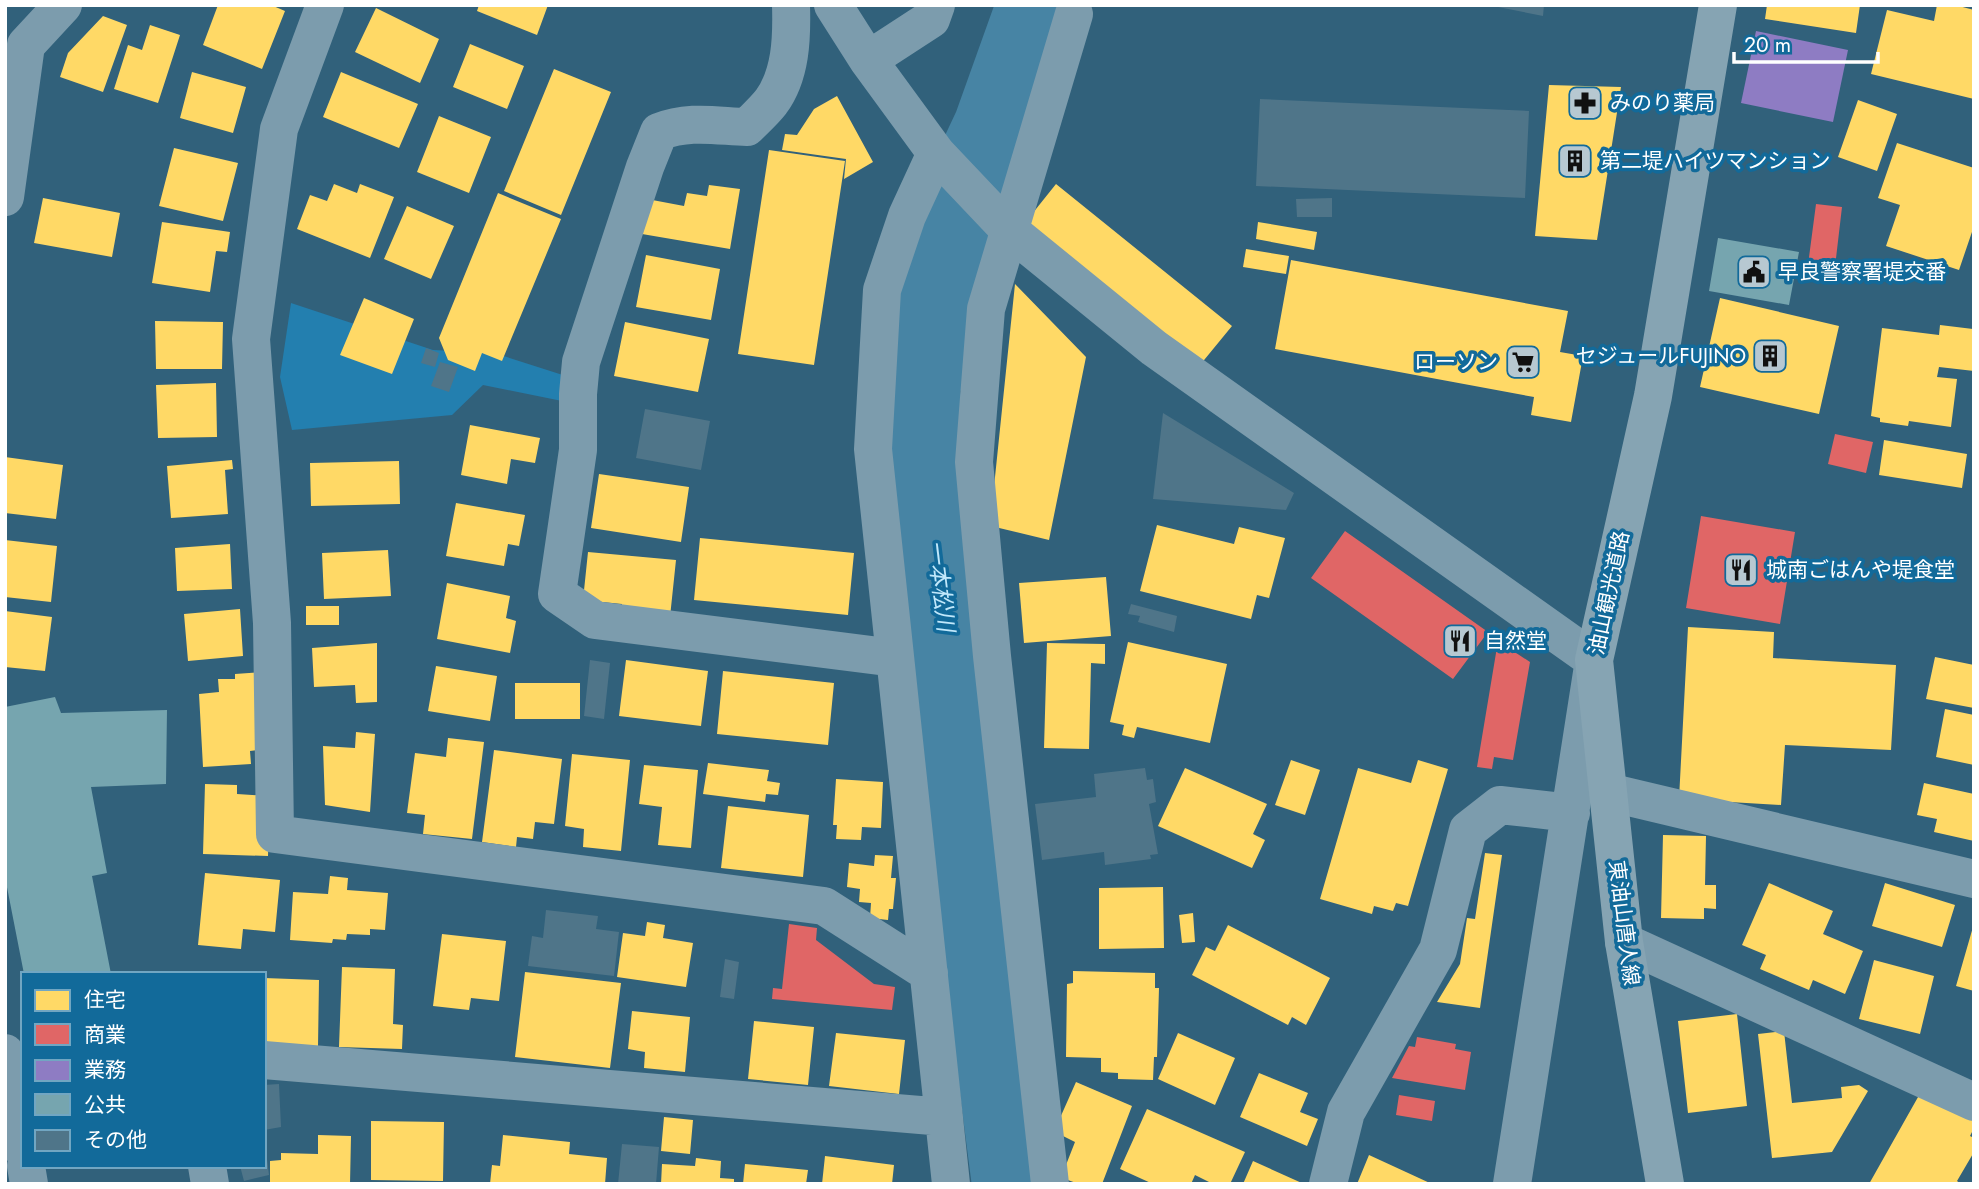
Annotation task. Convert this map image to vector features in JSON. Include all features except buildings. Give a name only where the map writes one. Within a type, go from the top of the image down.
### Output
[{"type":"main road","name":"油山観光道路","points":[[1594,660],[1653,396],[1718,5]]},
{"type":"main road","name":"東油山唐人線","points":[[1594,660],[1624,942],[1665,1184]]},
{"type":"street","points":[[5,197],[26,45],[62,5]]},
{"type":"street","points":[[325,5],[279,129],[251,339],[272,624],[275,834],[824,906],[929,973]]},
{"type":"street","points":[[791,5],[787,72],[771,102],[747,127],[720,127],[698,123],[671,127],[659,132],[645,167],[581,362],[578,450],[557,594],[595,620],[895,658]]},
{"type":"street","points":[[833,5],[868,60],[945,162],[1002,223],[1154,348],[1594,660]]},
{"type":"street","points":[[868,60],[931,19],[936,5]]},
{"type":"street","points":[[1049,1184],[993,670],[974,462],[986,309],[1002,223],[1074,14]]},
{"type":"street","points":[[945,162],[907,216],[882,290],[873,449],[951,1184]]},
{"type":"street","name":"油山観光道路","points":[[1512,1184],[1594,660]]},
{"type":"street","points":[[1608,792],[1974,879]]},
{"type":"street","points":[[1328,1184],[1346,1112],[1438,950],[1468,830],[1500,805],[1571,813]]},
{"type":"street","points":[[1624,942],[1974,1102]]},
{"type":"street","points":[[5,1054],[21,1139]]},
{"type":"street","points":[[266,1060],[944,1117]]},
{"type":"shaded area","points":[[291,303],[433,350],[454,351],[460,342],[569,377],[562,401],[483,385],[452,415],[292,430],[280,377]]},
{"type":"waterway","name":"一本松川","points":[[1015,1184],[945,643],[917,389],[940,292],[951,224],[996,128],[1040,5]]},
{"type":"place","name":"みのり薬局","points":[[1585,103]]},
{"type":"place","name":"第二堤ハイツマンション","points":[[1575,161]]},
{"type":"place","name":"早良警察署堤交番","points":[[1754,272]]},
{"type":"place","name":"セジュールFUJINO","points":[[1770,356]]},
{"type":"place","name":"ローソン","points":[[1523,362]]},
{"type":"place","name":"城南ごはんや堤食堂","points":[[1741,570]]},
{"type":"place","name":"自然堂","points":[[1460,641]]}]
